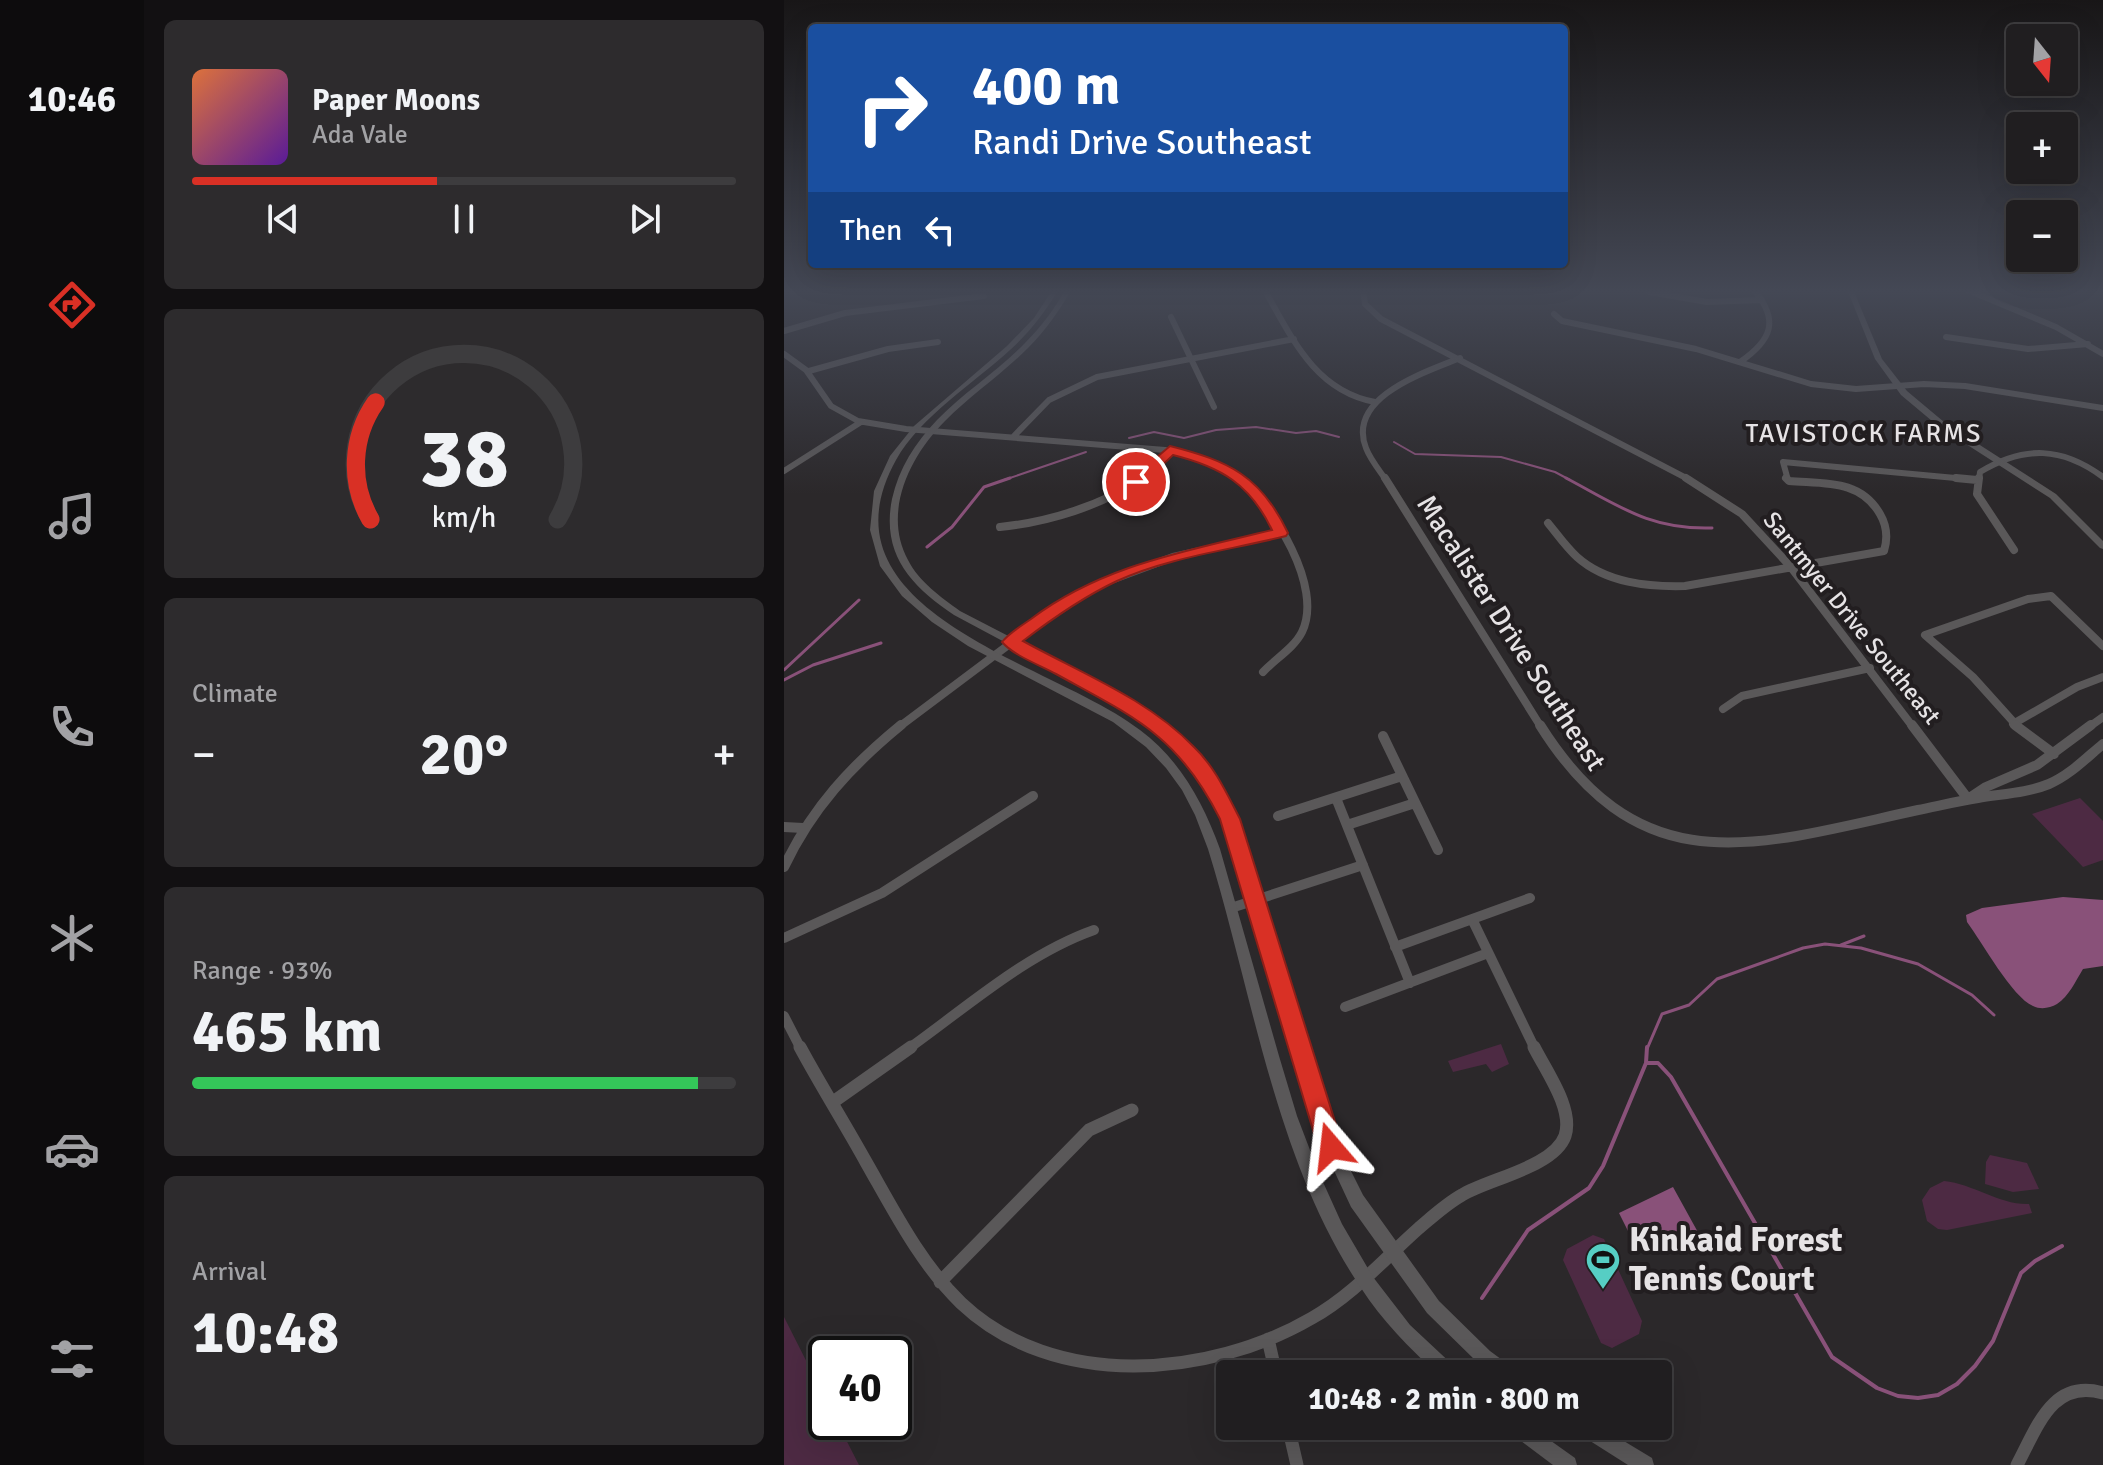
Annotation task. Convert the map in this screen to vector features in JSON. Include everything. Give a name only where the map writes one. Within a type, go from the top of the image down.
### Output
[{"type":"street","points":[[789,357],[809,371],[817,392],[829,406],[861,422],[915,430],[1170,450],[1215,463],[1242,478],[1262,498],[1306,587],[1308,615],[1296,638],[1263,672]]},
{"type":"street","points":[[809,371],[858,357]]},
{"type":"street","points":[[998,357],[915,430],[894,456],[876,498],[874,530],[880,558],[898,587],[922,611],[995,655],[1116,718],[1159,753],[1194,799],[1231,908],[1305,1166],[1321,1204],[1363,1278],[1394,1317],[1436,1360]]},
{"type":"street","points":[[1012,357],[931,431],[899,481],[894,501],[894,540],[902,560],[934,598],[1136,707],[1166,729],[1190,753],[1213,785],[1230,819],[1331,1147],[1357,1201],[1433,1307],[1488,1360]]},
{"type":"street","points":[[1013,437],[1038,408],[1072,387],[1112,373],[1188,357]]},
{"type":"street","points":[[1190,357],[1214,407]]},
{"type":"street","points":[[1308,357],[1335,391],[1351,399],[1375,402],[1394,389],[1460,358]]},
{"type":"street","points":[[1724,357],[1811,384],[1856,389],[1965,386],[2103,408]]},
{"type":"street","points":[[1740,362],[1748,357]]},
{"type":"street","points":[[1878,357],[1898,386],[1941,424],[2053,496],[2102,543]]},
{"type":"street","name":"Santmyer Drive Southeast","points":[[1460,358],[1729,504],[1755,525],[1870,668],[1968,799]]},
{"type":"street","name":"Macalister Drive Southeast","points":[[1375,402],[1366,413],[1362,428],[1368,453],[1563,762],[1578,782],[1609,807],[1666,835],[1707,844],[1774,843],[1968,799],[2013,795],[2051,783],[2103,744]]},
{"type":"street","points":[[784,471],[861,422]]},
{"type":"street","points":[[1000,527],[1019,527],[1121,490],[1147,474],[1170,450]]},
{"type":"street","points":[[2014,550],[1977,494],[1980,472],[2002,461],[2027,454],[2074,457],[2103,477]]},
{"type":"street","points":[[1548,523],[1584,562],[1607,575],[1637,584],[1685,586],[1884,551],[1887,545],[1882,514],[1853,489],[1789,481],[1785,477],[1783,462],[1977,480]]},
{"type":"street","points":[[784,867],[803,828],[835,784],[875,746],[1057,607],[1114,577],[1155,563],[1281,533]]},
{"type":"street","points":[[2054,754],[2013,724],[1973,677],[1925,635],[2028,599],[2051,596],[2103,646]]},
{"type":"street","points":[[1723,709],[1742,696],[1870,668]]},
{"type":"street","points":[[2013,724],[2077,687],[2101,681]]},
{"type":"street","name":"Macalister Drive Southeast","points":[[1968,799],[1986,787],[2022,774],[2103,717]]},
{"type":"street","points":[[1383,736],[1438,850]]},
{"type":"street","points":[[1278,816],[1402,776]]},
{"type":"street","points":[[784,938],[868,902],[1033,796]]},
{"type":"street","points":[[1336,798],[1410,983]]},
{"type":"street","points":[[1347,825],[1415,803]]},
{"type":"street","points":[[784,827],[803,828]]},
{"type":"street","points":[[1231,908],[1363,865]]},
{"type":"street","points":[[1395,947],[1530,898]]},
{"type":"street","points":[[784,1016],[915,1247],[940,1282],[972,1313],[1032,1348],[1079,1361],[1129,1367],[1181,1363],[1233,1352],[1268,1339],[1330,1306],[1459,1197],[1556,1150],[1567,1131],[1564,1109],[1472,919]]},
{"type":"street","points":[[833,1102],[1030,962],[1065,940],[1094,930]]},
{"type":"street","points":[[1345,1007],[1488,953]]},
{"type":"street","points":[[940,1282],[1089,1130],[1132,1110]]},
{"type":"street","points":[[1268,1339],[1273,1360]]},
{"type":"street","points":[[2017,1465],[2054,1400],[2073,1388],[2103,1393]]},
{"type":"street","points":[[1291,1440],[1297,1465]]},
{"type":"street","points":[[1534,1440],[1568,1465]]},
{"type":"street","points":[[1605,1440],[1645,1465]]},
{"type":"shaded area","points":[[2080,798],[2103,821],[2103,860],[2083,867],[2032,814]]},
{"type":"shaded area","points":[[2063,897],[2103,900],[2103,966],[2083,969],[2057,1004],[2036,1007],[2025,1001],[2007,981],[1967,922],[1966,915],[1982,908]]},
{"type":"shaded area","points":[[1501,1044],[1509,1064],[1492,1072],[1486,1064],[1453,1072],[1448,1061]]},
{"type":"shaded area","points":[[1990,1155],[2027,1163],[2039,1189],[2013,1192],[1985,1184],[1986,1162]]},
{"type":"shaded area","points":[[1944,1181],[2007,1201],[2029,1204],[2032,1213],[1947,1230],[1938,1229],[1927,1221],[1922,1200],[1930,1188]]},
{"type":"shaded area","points":[[1673,1187],[1705,1245],[1687,1254],[1674,1231],[1637,1249],[1619,1213]]},
{"type":"shaded area","name":"Kinkaid Forest Tennis Court","points":[[1593,1235],[1604,1239],[1642,1321],[1639,1334],[1612,1348],[1601,1343],[1563,1260],[1567,1249]]},
{"type":"shaded area","points":[[784,1317],[808,1364],[808,1440],[846,1440],[859,1465],[784,1465]]},
{"type":"waterway","points":[[1129,438],[1154,432],[1184,438],[1216,430],[1256,427],[1296,433],[1316,431],[1339,437]]},
{"type":"waterway","points":[[1394,442],[1415,454],[1501,457],[1555,472],[1570,480]]},
{"type":"waterway","points":[[1004,480],[1086,452]]},
{"type":"waterway","points":[[927,547],[952,527],[984,487],[1010,478]]},
{"type":"waterway","points":[[1566,478],[1619,507],[1653,520],[1690,528],[1712,528]]},
{"type":"waterway","points":[[784,670],[859,600]]},
{"type":"waterway","points":[[784,680],[813,665],[881,643]]},
{"type":"waterway","points":[[1841,945],[1864,936]]},
{"type":"waterway","points":[[1647,1049],[1662,1014],[1689,1005],[1717,979],[1803,948],[1825,944],[1861,948],[1918,964],[1972,995],[1994,1015]]},
{"type":"waterway","points":[[1646,1063],[1647,1047]]},
{"type":"waterway","points":[[1482,1298],[1528,1230],[1589,1188],[1603,1166],[1646,1063]]},
{"type":"waterway","points":[[1646,1063],[1658,1063],[1671,1077],[1832,1357],[1877,1388],[1898,1396],[1918,1398],[1938,1395],[1957,1384],[1993,1341],[2021,1273],[2062,1246]]},
{"type":"place","name":"Kinkaid Forest Tennis Court","points":[[1603,1291]]},
{"type":"district","name":"TAVISTOCK FARMS","points":[[1864,434]]},
{"type":"route","points":[[1136,482],[1156,467],[1170,450],[1215,463],[1253,487],[1281,533],[1155,563],[1094,585],[1057,607],[1011,642],[1136,707],[1166,729],[1190,753],[1213,785],[1230,819],[1331,1147]]}]
